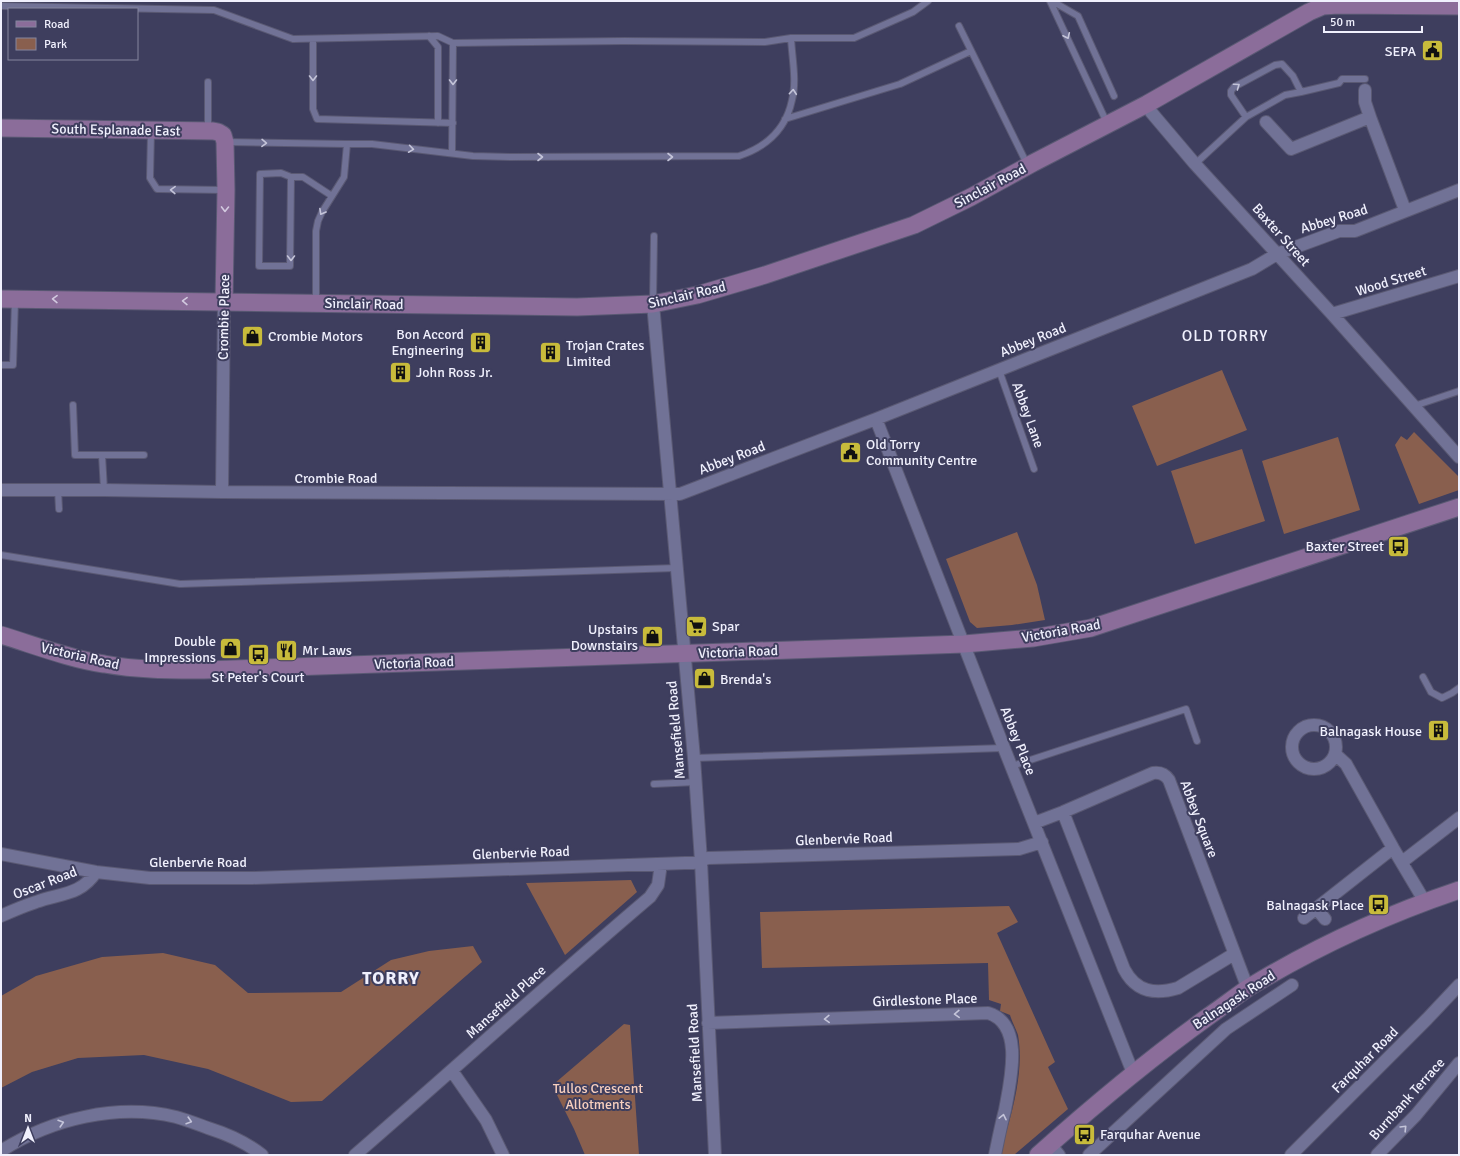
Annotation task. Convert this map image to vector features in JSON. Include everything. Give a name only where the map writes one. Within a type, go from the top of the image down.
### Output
[{"type":"street","name":"Sinclair Road","points":[[8,299],[576,307],[653,304],[696,295],[765,275],[914,225],[971,197],[1147,104],[1309,12],[1323,6],[1459,6]]},
{"type":"street","points":[[1365,84],[1365,102],[1370,118],[1405,210]]},
{"type":"street","name":"Baxter Street","points":[[1147,104],[1151,112],[1195,164],[1332,314],[1459,457]]},
{"type":"street","points":[[1266,122],[1291,149],[1370,118]]},
{"type":"street","name":"South Esplanade East","points":[[1,128],[208,131],[218,132],[223,135],[225,142]]},
{"type":"street","name":"Crombie Place","points":[[222,492],[226,190],[225,142]]},
{"type":"street","name":"Abbey Road","points":[[670,494],[680,494],[876,419],[1252,269],[1277,254],[1339,231],[1355,231],[1459,190]]},
{"type":"street","name":"Wood Street","points":[[1332,314],[1459,276]]},
{"type":"street","name":"Mansefield Road","points":[[653,304],[696,782],[715,1155]]},
{"type":"street","name":"Abbey Place","points":[[876,419],[1133,1073]]},
{"type":"street","name":"Crombie Road","points":[[1,490],[670,494]]},
{"type":"street","name":"Victoria Road","points":[[1,635],[49,650],[103,664],[154,670],[204,670],[964,644],[1033,638],[1091,628],[1459,507]]},
{"type":"street","points":[[1335,754],[1346,764],[1425,902]]},
{"type":"street","name":"Abbey Square","points":[[1034,823],[1153,773],[1160,773],[1167,777],[1248,988]]},
{"type":"street","points":[[1063,812],[1124,969],[1129,979],[1134,984],[1140,988],[1148,990],[1168,991],[1178,988],[1234,954]]},
{"type":"street","points":[[1402,862],[1459,818]]},
{"type":"street","name":"Glenbervie Road","points":[[1,854],[96,872],[150,878],[252,878],[693,863],[708,858],[1019,849],[1042,842]]},
{"type":"street","points":[[1304,918],[1393,848]]},
{"type":"street","name":"Mansefield Place","points":[[355,1155],[452,1071],[568,967],[650,897],[658,885],[661,864]]},
{"type":"street","name":"Oscar Road","points":[[1,916],[36,902],[78,890],[89,882],[96,872]]},
{"type":"street","name":"Balnagask Road","points":[[1038,1155],[1054,1149],[1133,1073],[1248,988],[1309,953],[1368,924],[1459,890]]},
{"type":"street","points":[[1316,908],[1325,919]]},
{"type":"street","points":[[1089,1155],[1226,1029],[1292,985]]},
{"type":"street","name":"Farquhar Road","points":[[1291,1155],[1459,985]]},
{"type":"street","name":"Girdlestone Place","points":[[708,1023],[988,1013],[995,1015],[1001,1019],[1010,1035],[1013,1052],[1012,1077],[995,1155]]},
{"type":"street","name":"Burnbank Terrace","points":[[1376,1155],[1416,1115],[1459,1063]]},
{"type":"street","points":[[452,1071],[486,1120],[503,1155]]},
{"type":"street","points":[[1,1151],[14,1143],[62,1122],[118,1112],[156,1114],[192,1122],[242,1142],[262,1155]]},
{"type":"lane","points":[[138,9],[214,10],[293,39],[438,36],[453,43],[617,41],[765,42],[790,38],[854,38],[913,12],[928,1]]},
{"type":"lane","points":[[1051,1],[1078,16],[1114,96]]},
{"type":"lane","points":[[1051,1],[1108,124]]},
{"type":"lane","points":[[1,6],[108,8]]},
{"type":"lane","points":[[959,26],[1028,166]]},
{"type":"lane","points":[[429,36],[438,47],[438,123]]},
{"type":"lane","points":[[225,142],[372,144],[473,156],[739,156],[750,152],[765,143],[777,132],[785,119],[792,101],[794,86],[790,38]]},
{"type":"lane","points":[[313,39],[313,109],[317,119],[453,123]]},
{"type":"lane","points":[[452,153],[453,43]]},
{"type":"lane","points":[[785,119],[900,84],[971,51]]},
{"type":"lane","points":[[1246,117],[1231,95],[1231,91],[1234,87],[1275,65],[1282,64],[1293,76],[1301,92]]},
{"type":"lane","points":[[1195,164],[1246,117],[1285,95],[1339,83],[1342,79],[1365,84]]},
{"type":"lane","points":[[208,82],[208,131]]},
{"type":"lane","points":[[151,130],[150,178],[157,189],[226,190]]},
{"type":"lane","points":[[316,304],[316,231],[318,221],[344,177],[347,144]]},
{"type":"lane","points":[[291,177],[290,266],[259,266],[260,174],[281,173],[291,177],[303,177],[332,196]]},
{"type":"lane","points":[[653,304],[654,236]]},
{"type":"lane","points":[[1,365],[13,365],[8,299]]},
{"type":"lane","name":"Abbey Lane","points":[[999,370],[1034,469]]},
{"type":"lane","points":[[1414,406],[1459,392]]},
{"type":"lane","points":[[73,406],[76,455],[144,455]]},
{"type":"lane","points":[[102,455],[104,490]]},
{"type":"lane","points":[[58,490],[59,509]]},
{"type":"lane","points":[[1,555],[180,584],[676,568]]},
{"type":"lane","points":[[1423,677],[1431,692],[1442,698],[1459,688]]},
{"type":"lane","points":[[1012,766],[1186,709],[1197,741]]},
{"type":"lane","points":[[694,758],[1004,748]]},
{"type":"lane","points":[[654,784],[696,782]]},
{"type":"green space","points":[[1222,370],[1247,430],[1157,466],[1132,406]]},
{"type":"green space","points":[[1414,432],[1459,477],[1459,490],[1419,504],[1395,445],[1401,436],[1407,440]]},
{"type":"green space","points":[[1338,437],[1360,510],[1284,534],[1262,461]]},
{"type":"green space","points":[[1242,449],[1265,521],[1195,544],[1171,471]]},
{"type":"green space","points":[[1017,532],[1037,585],[1045,620],[977,628],[970,622],[946,559]]},
{"type":"green space","points":[[631,880],[637,892],[565,955],[526,883]]},
{"type":"green space","points":[[1009,906],[1018,922],[997,933],[1055,1062],[1048,1067],[1068,1109],[1014,1155],[1000,1155],[1012,1111],[1018,1081],[1020,1050],[1018,1035],[1010,1015],[1000,1011],[1001,1004],[989,1000],[988,963],[762,968],[760,912]]},
{"type":"green space","points":[[473,946],[482,962],[322,1101],[291,1102],[208,1069],[144,1055],[78,1058],[32,1072],[1,1088],[1,996],[36,976],[102,957],[163,953],[215,965],[248,993],[341,992],[391,960],[429,951]]},
{"type":"green space","name":"Tullos Crescent Allotments","points":[[624,1024],[630,1025],[639,1155],[585,1155],[553,1087],[555,1083]]},
{"type":"place","name":"SEPA","points":[[1432,51]]},
{"type":"place","name":"Crombie Motors","points":[[252,336]]},
{"type":"place","name":"Bon Accord Engineering","points":[[480,342]]},
{"type":"place","name":"Trojan Crates Limited","points":[[551,353]]},
{"type":"place","name":"John Ross Jr.","points":[[401,372]]},
{"type":"place","name":"Old Torry Community Centre","points":[[851,452]]},
{"type":"place","name":"Baxter Street","points":[[1399,546]]},
{"type":"place","name":"Spar","points":[[697,626]]},
{"type":"place","name":"Upstairs Downstairs","points":[[653,637]]},
{"type":"place","name":"Double Impressions","points":[[231,649]]},
{"type":"place","name":"Mr Laws","points":[[287,650]]},
{"type":"place","name":"St Peter's Court","points":[[258,655]]},
{"type":"place","name":"Brenda's","points":[[704,679]]},
{"type":"place","name":"Balnagask House","points":[[1438,731]]},
{"type":"place","name":"Balnagask Place","points":[[1379,905]]},
{"type":"place","name":"Farquhar Avenue","points":[[1084,1134]]},
{"type":"district","name":"OLD TORRY","points":[[1225,336]]},
{"type":"district","name":"TORRY","points":[[391,978]]}]
